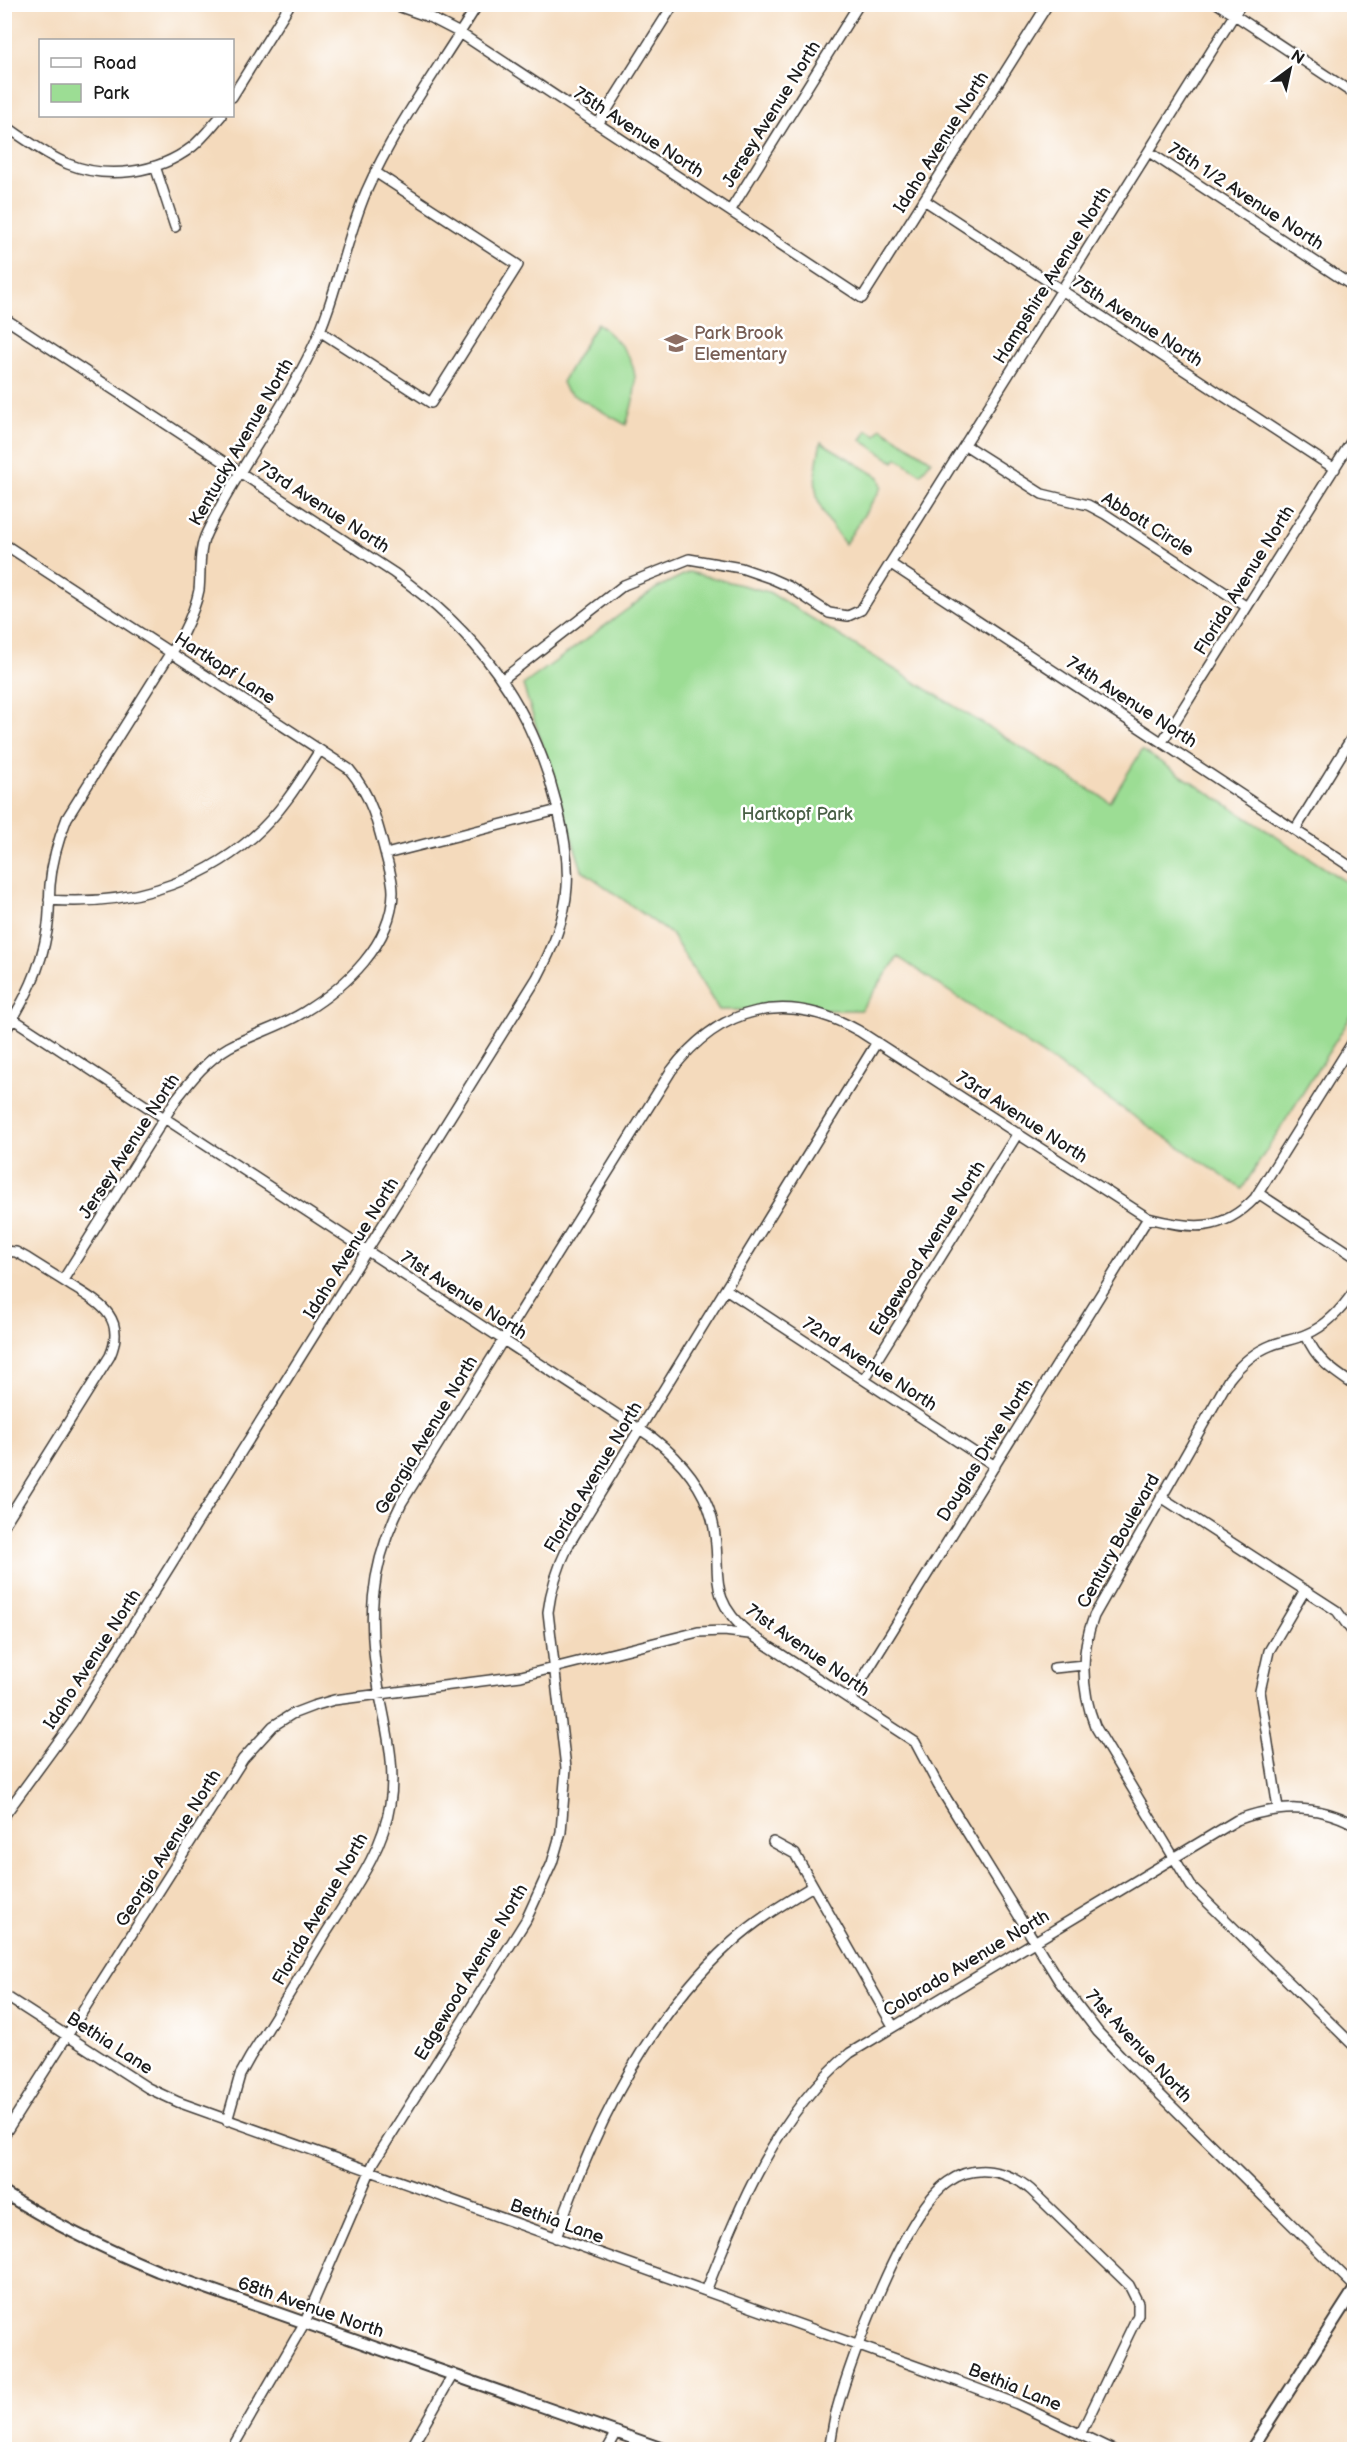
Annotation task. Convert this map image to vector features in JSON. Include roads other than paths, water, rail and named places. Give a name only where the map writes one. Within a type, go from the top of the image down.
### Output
[{"type":"street","points":[[234,94],[290,4]]},
{"type":"street","name":"75th Avenue North","points":[[392,4],[429,17],[460,33],[862,298]]},
{"type":"street","name":"Kentucky Avenue North","points":[[4,1033],[9,1016],[34,980],[40,963],[48,929],[53,862],[58,840],[67,818],[171,652],[192,613],[198,591],[201,551],[205,534],[304,366],[321,332],[333,300],[353,230],[375,172],[477,4]]},
{"type":"street","name":"Jersey Avenue North","points":[[730,211],[859,4]]},
{"type":"street","name":"Idaho Avenue North","points":[[862,298],[1048,4]]},
{"type":"street","points":[[1218,4],[1354,94]]},
{"type":"street","name":"Hampshire Avenue North","points":[[891,564],[1241,4]]},
{"type":"street","points":[[598,124],[670,10]]},
{"type":"street","points":[[4,125],[68,164],[89,170],[133,171],[175,158],[192,147],[220,117]]},
{"type":"street","name":"75th 1/2 Avenue North","points":[[1149,152],[1354,287]]},
{"type":"street","points":[[155,166],[175,226]]},
{"type":"street","points":[[321,332],[431,403],[518,265],[375,172]]},
{"type":"street","name":"75th Avenue North","points":[[924,200],[1335,469]]},
{"type":"street","name":"73rd Avenue North","points":[[4,318],[425,595],[453,621],[490,663]]},
{"type":"street","name":"Florida Avenue North","points":[[1162,742],[1354,437]]},
{"type":"street","name":"Abbott Circle","points":[[965,445],[1042,494],[1088,505],[1105,514],[1247,607]]},
{"type":"street","name":"Hartkopf Lane","points":[[4,544],[349,769],[369,797],[386,854]]},
{"type":"street","points":[[502,679],[624,585],[689,559],[741,568],[770,578],[788,586],[829,614],[849,616],[861,610],[891,564]]},
{"type":"street","name":"74th Avenue North","points":[[891,564],[1354,869]]},
{"type":"street","name":"Idaho Avenue North","points":[[4,1816],[72,1723],[368,1252],[552,950],[567,888],[566,856],[558,810],[535,738],[523,711],[490,663]]},
{"type":"street","points":[[1295,830],[1354,734]]},
{"type":"street","points":[[49,900],[98,902],[132,897],[165,888],[197,874],[227,857],[254,836],[299,784],[320,750]]},
{"type":"street","points":[[386,854],[558,810]]},
{"type":"street","name":"Jersey Avenue North","points":[[63,1280],[192,1079],[228,1048],[303,1013],[352,975],[372,952],[383,933],[390,913],[393,891],[386,854]]},
{"type":"street","name":"73rd Avenue North","points":[[671,1071],[685,1052],[703,1036],[724,1023],[746,1014],[769,1009],[793,1008],[816,1011],[839,1019],[877,1042],[1148,1218],[1186,1226],[1211,1225],[1228,1220],[1243,1210],[1258,1193]]},
{"type":"street","name":"71st Avenue North","points":[[9,1016],[640,1430],[673,1454],[690,1472],[703,1495],[712,1519],[716,1544],[717,1589],[730,1614],[750,1634],[915,1742],[938,1785],[1059,1981],[1098,2032],[1354,2286]]},
{"type":"street","points":[[1354,1040],[1258,1193],[1354,1256]]},
{"type":"street","name":"Florida Avenue North","points":[[554,1668],[548,1612],[551,1588],[558,1566],[569,1544],[727,1290],[877,1042]]},
{"type":"street","name":"Georgia Avenue North","points":[[4,2135],[243,1759],[257,1741],[273,1726],[292,1714],[334,1700],[380,1694],[371,1611],[374,1582],[383,1546],[402,1502],[671,1071]]},
{"type":"street","name":"Edgewood Avenue North","points":[[864,1380],[1018,1133]]},
{"type":"street","name":"Douglas Drive North","points":[[850,1699],[1148,1218]]},
{"type":"street","points":[[4,1251],[16,1252],[98,1302],[107,1310],[116,1332],[114,1345],[4,1525]]},
{"type":"street","name":"72nd Avenue North","points":[[727,1290],[995,1466]]},
{"type":"street","name":"Century Boulevard","points":[[1354,1291],[1337,1314],[1306,1335],[1270,1346],[1240,1365],[1228,1379],[1094,1616],[1087,1634],[1084,1665],[1086,1699],[1095,1726],[1191,1886],[1354,2046]]},
{"type":"street","points":[[1306,1335],[1312,1350],[1323,1363],[1354,1385]]},
{"type":"street","points":[[1161,1497],[1337,1611],[1354,1634]]},
{"type":"street","points":[[1278,1809],[1260,1691],[1269,1651],[1305,1590]]},
{"type":"street","points":[[380,1694],[520,1676],[698,1632],[724,1631],[750,1634]]},
{"type":"street","points":[[1054,1668],[1084,1665]]},
{"type":"street","name":"Edgewood Avenue North","points":[[231,2450],[305,2322],[370,2172],[526,1920],[552,1863],[561,1832],[566,1768],[554,1668]]},
{"type":"street","name":"Florida Avenue North","points":[[227,2121],[238,2082],[250,2057],[366,1869],[386,1825],[392,1778],[388,1737],[380,1694]]},
{"type":"street","name":"Colorado Avenue North","points":[[706,2291],[746,2196],[767,2157],[807,2094],[827,2072],[850,2053],[1237,1820],[1257,1812],[1278,1809],[1323,1811],[1354,1824]]},
{"type":"street","points":[[773,1842],[795,1854],[893,2026]]},
{"type":"street","points":[[556,2238],[588,2157],[619,2093],[678,1999],[732,1942],[763,1917],[813,1886]]},
{"type":"street","name":"Bethia Lane","points":[[4,1995],[148,2088],[178,2102],[1017,2404],[1082,2433],[1113,2450]]},
{"type":"street","points":[[829,2450],[837,2409],[859,2346],[882,2287],[903,2244],[927,2203],[947,2182],[960,2175],[990,2170],[1005,2173],[1020,2180],[1129,2285],[1138,2303],[1134,2326],[1082,2433]]},
{"type":"street","name":"68th Avenue North","points":[[4,2193],[60,2226],[158,2271],[666,2450]]},
{"type":"street","points":[[1251,2450],[1354,2290]]},
{"type":"street","points":[[410,2450],[453,2374]]},
{"type":"street","points":[[607,2450],[617,2432]]},
{"type":"place","name":"Park Brook Elementary","points":[[676,343]]},
{"type":"park label","name":"Hartkopf Park","points":[[797,814]]}]
